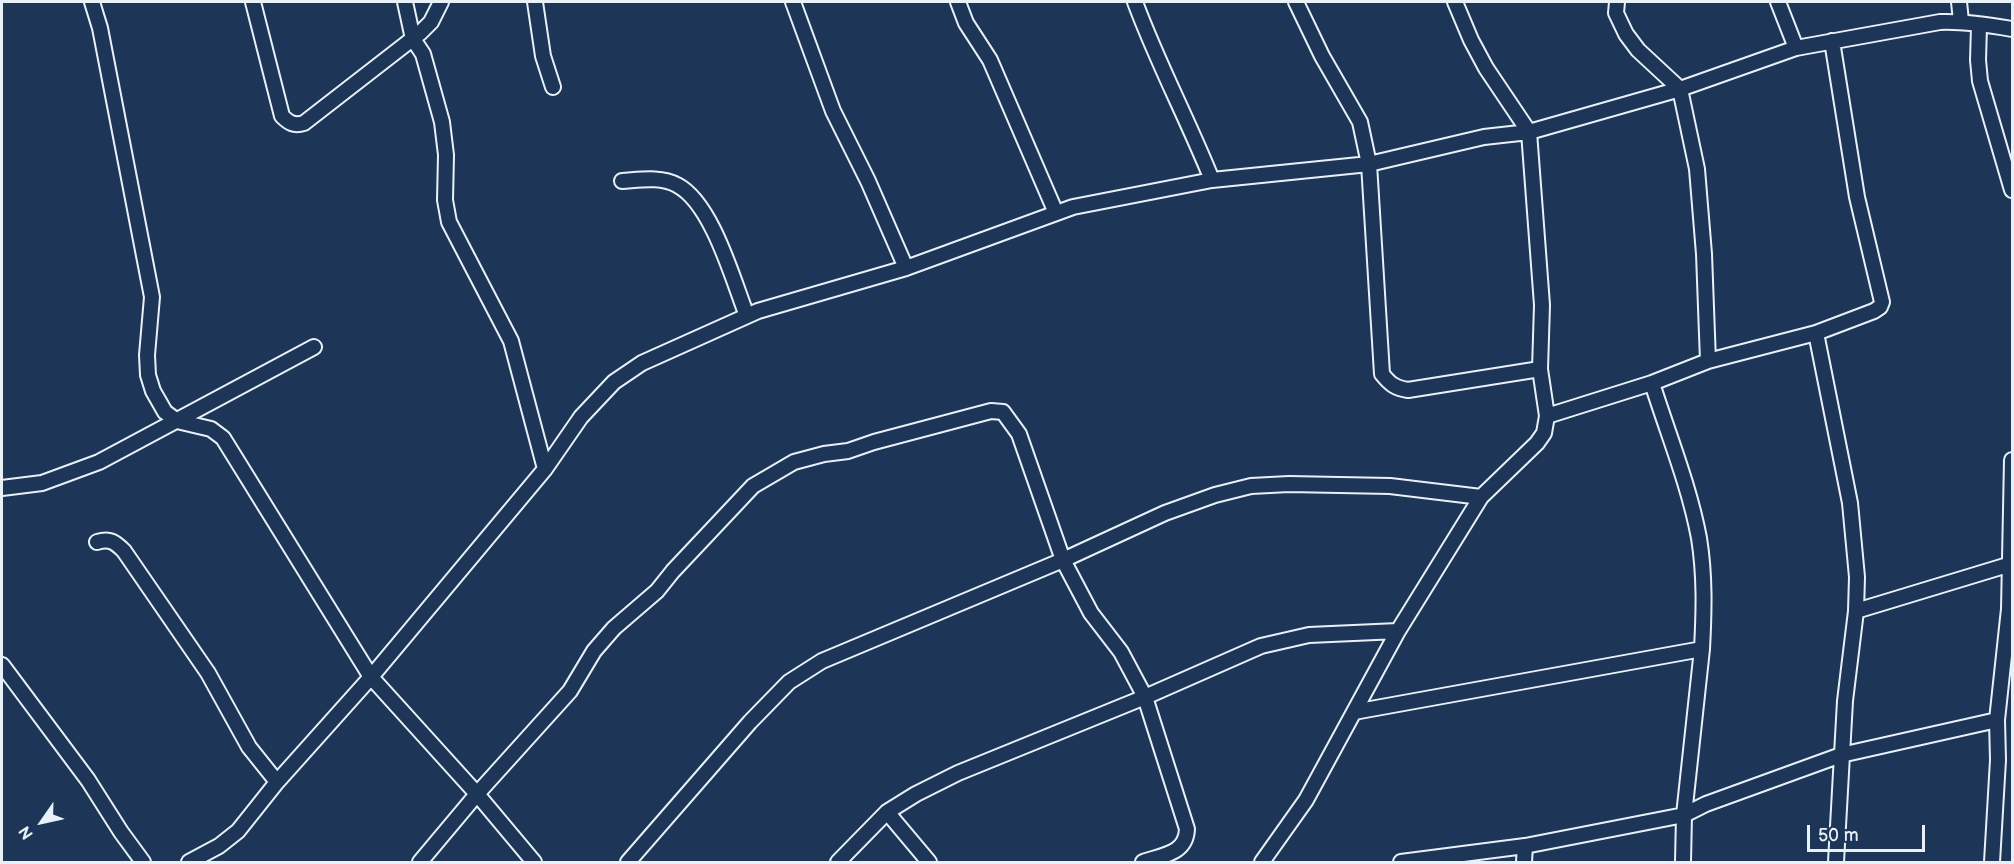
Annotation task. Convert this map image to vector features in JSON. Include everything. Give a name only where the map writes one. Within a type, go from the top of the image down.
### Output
[{"type":"street","points":[[92,2],[100,28],[152,297],[147,355],[148,375],[159,404],[177,422],[211,429],[222,438],[371,677],[477,794],[534,862]]},
{"type":"street","points":[[253,2],[282,116],[288,122],[297,125],[304,123],[413,39],[431,22],[441,2]]},
{"type":"street","points":[[405,2],[413,39],[423,54],[442,122],[446,154],[445,200],[449,222],[510,340],[545,469]]},
{"type":"street","points":[[535,2],[543,56],[553,87]]},
{"type":"street","points":[[793,2],[833,111],[868,181],[906,268]]},
{"type":"street","points":[[958,2],[966,23],[990,60],[1056,213]]},
{"type":"street","points":[[1135,2],[1145,30],[1192,129],[1212,180]]},
{"type":"street","points":[[1296,2],[1322,56],[1360,122],[1369,164],[1382,374],[1390,384],[1408,390],[1540,369]]},
{"type":"street","points":[[1262,862],[1306,800],[1398,630],[1481,496],[1537,443],[1544,433],[1546,416],[1540,369],[1542,305],[1529,132],[1486,68],[1455,2]]},
{"type":"street","points":[[1617,2],[1616,13],[1626,34],[1638,50],[1680,90],[1697,169],[1704,254],[1708,361]]},
{"type":"street","points":[[1778,2],[1796,48]]},
{"type":"street","points":[[1959,2],[1961,21]]},
{"type":"street","points":[[189,862],[219,846],[238,831],[277,782],[371,677],[545,469],[581,417],[614,382],[642,363],[747,316],[906,268],[1073,207],[1212,180],[1369,164],[1484,137],[1529,132],[1680,90],[1796,48],[1832,41],[1940,22],[1961,21],[1979,26],[2013,29]]},
{"type":"street","points":[[1979,26],[1980,81],[2013,190]]},
{"type":"street","points":[[1546,416],[1652,383],[1708,361],[1816,333],[1880,307],[1882,302],[1857,197],[1832,41]]},
{"type":"street","points":[[622,181],[660,180],[676,184],[693,197],[712,225],[747,316]]},
{"type":"street","points":[[1816,333],[1850,503],[1857,577],[1856,611],[1841,755],[1836,862]]},
{"type":"street","points":[[2,488],[42,483],[99,462],[314,347]]},
{"type":"street","points":[[1652,383],[1685,485],[1699,538],[1705,599],[1702,649],[1684,815],[1683,862]]},
{"type":"street","points":[[420,862],[477,794],[570,691],[594,651],[614,628],[657,591],[753,486],[794,462],[824,454],[848,451],[991,411],[1003,412],[1019,434],[1063,560],[1091,613],[1121,652],[1145,697],[1187,829],[1186,840],[1182,847],[1143,862]]},
{"type":"street","points":[[1992,862],[1998,760],[1997,720],[2009,609],[2013,460]]},
{"type":"street","points":[[628,862],[750,722],[789,682],[822,661],[1063,560],[1166,513],[1215,495],[1251,486],[1289,484],[1390,486],[1481,496]]},
{"type":"street","points":[[97,542],[114,541],[124,551],[208,673],[249,747],[277,782]]},
{"type":"street","points":[[1856,611],[2011,564]]},
{"type":"street","points":[[838,862],[887,812],[916,794],[958,773],[1145,697],[1261,646],[1310,636],[1398,630]]},
{"type":"street","points":[[1354,712],[1702,649]]},
{"type":"street","points":[[2,665],[88,780],[143,862]]},
{"type":"street","points":[[1401,862],[1525,846],[1684,815],[1706,804],[1841,755],[1997,720]]},
{"type":"street","points":[[887,812],[929,862]]},
{"type":"street","points":[[1524,862],[1525,846]]}]
